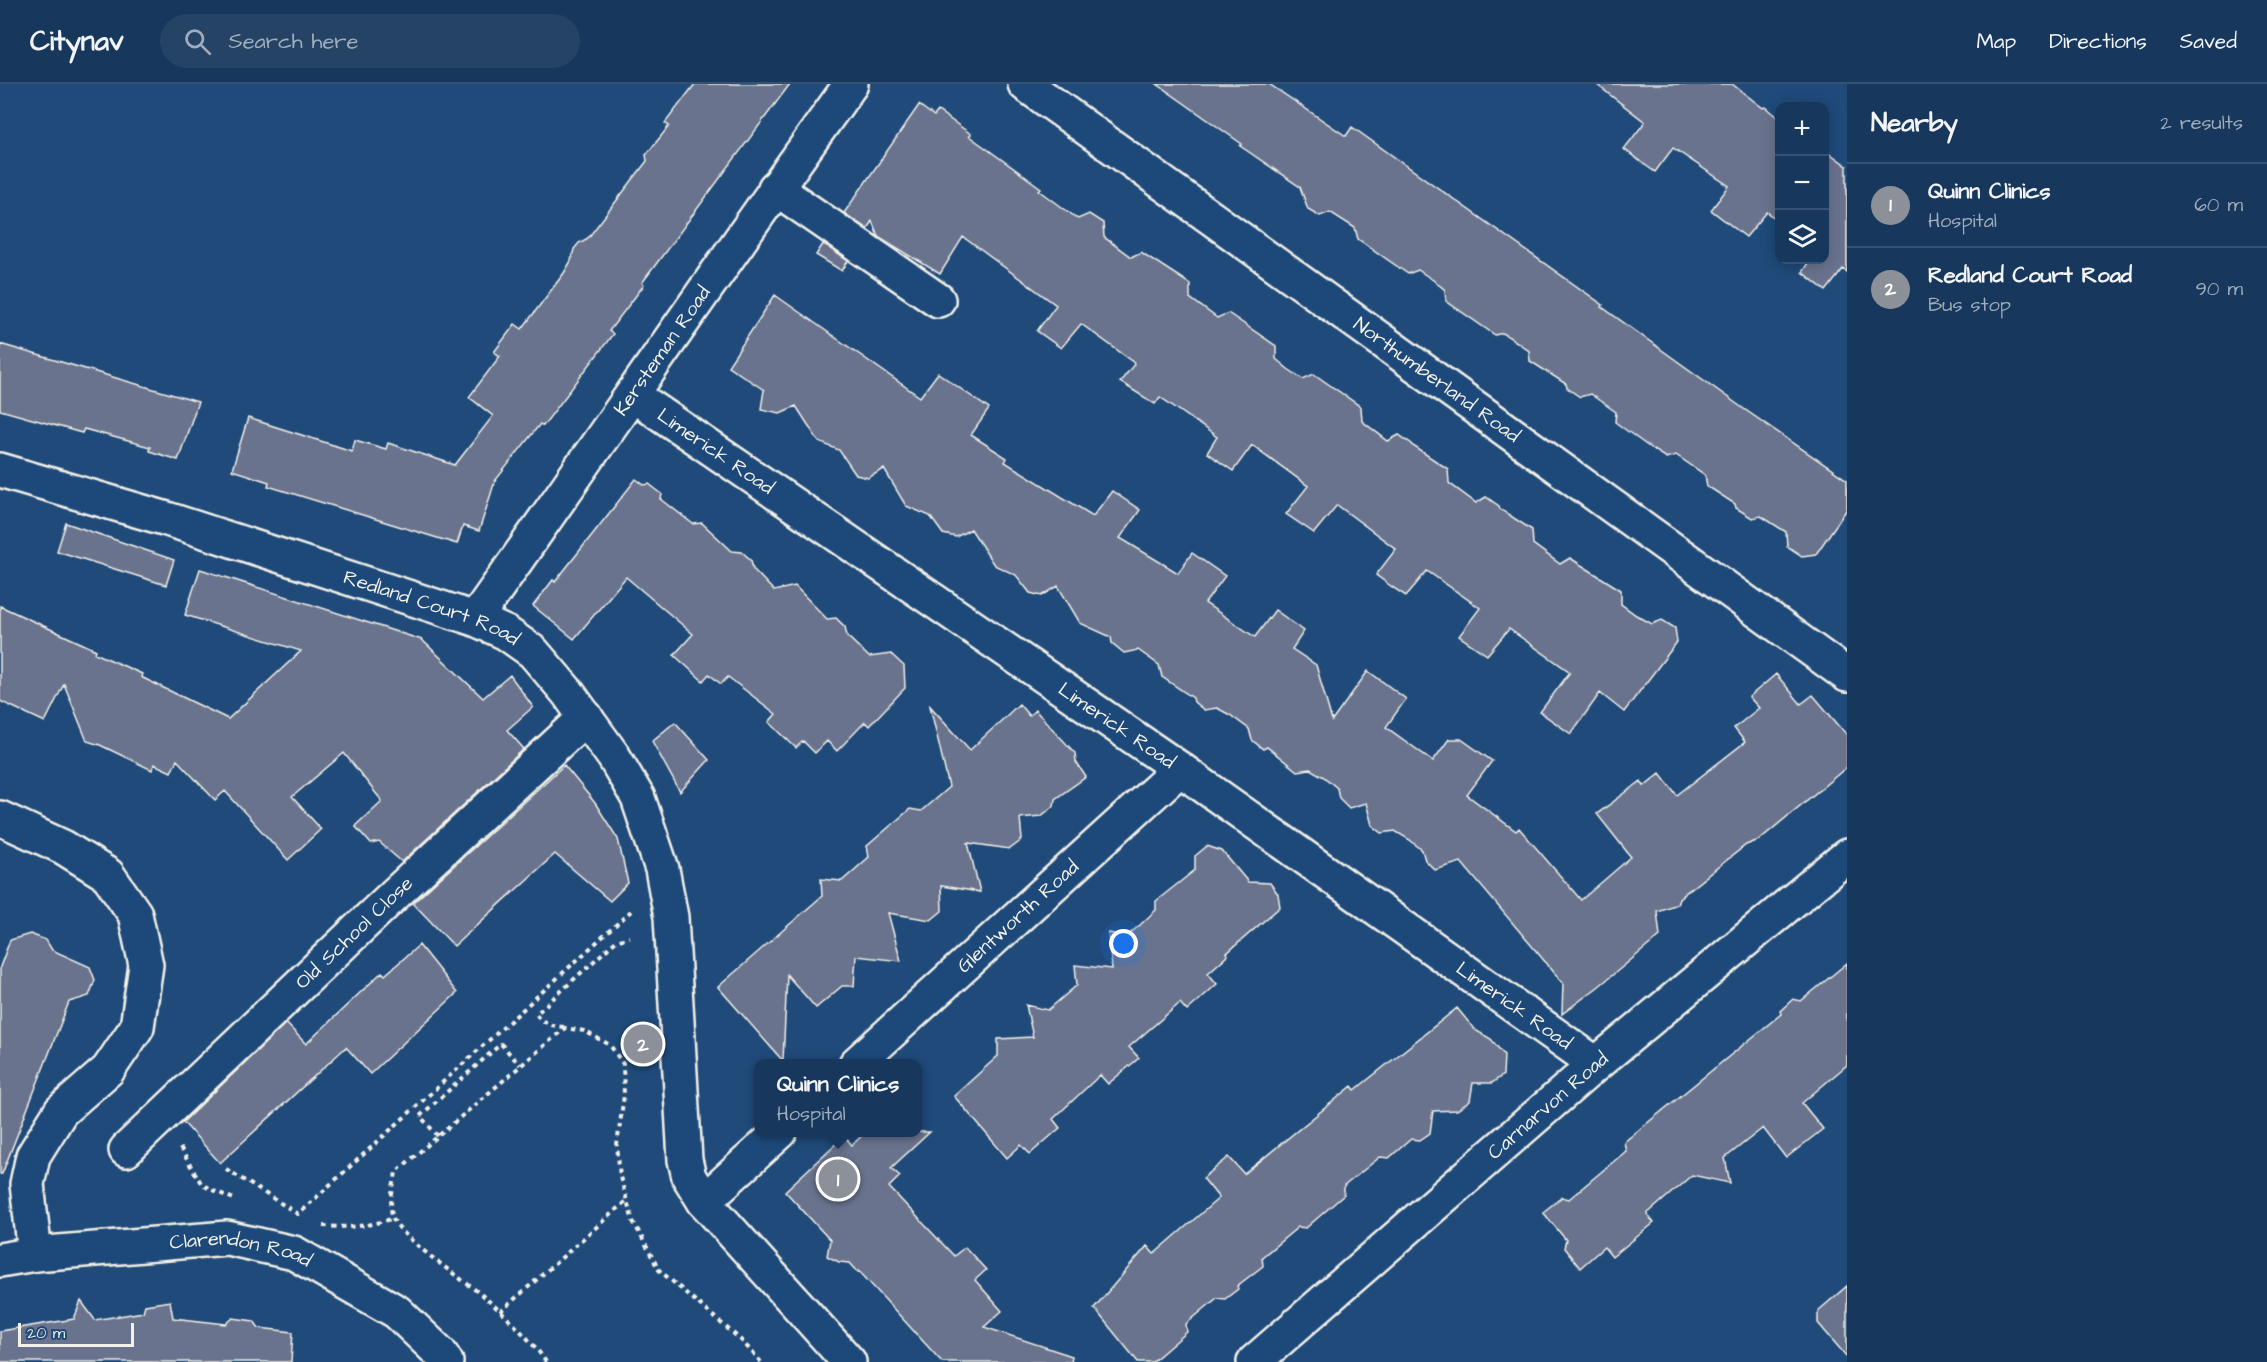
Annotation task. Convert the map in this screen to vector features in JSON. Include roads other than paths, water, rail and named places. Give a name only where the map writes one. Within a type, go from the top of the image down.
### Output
[{"type":"street","name":"Kersteman Road","points":[[475,619],[775,188],[851,84]]},
{"type":"street","name":"Northumberland Road","points":[[1025,84],[1847,675]]},
{"type":"street","points":[[775,188],[938,300]]},
{"type":"street","name":"Limerick Road","points":[[633,395],[1180,769],[1596,1064]]},
{"type":"street","name":"Redland Court Road","points":[[0,470],[167,519],[475,619],[506,633],[533,652],[586,717],[638,798],[662,869],[670,916],[685,1160],[689,1177],[704,1201],[849,1362]]},
{"type":"street","name":"Old School Close","points":[[126,1150],[395,894],[586,717]]},
{"type":"street","name":"Glentworth Road","points":[[861,1059],[1180,769]]},
{"type":"street","points":[[0,818],[63,847],[108,875],[135,914],[146,965],[136,1027],[108,1070],[60,1111],[33,1156],[27,1185],[35,1254]]},
{"type":"street","name":"Carnarvon Road","points":[[1254,1362],[1596,1064],[1847,856]]},
{"type":"street","points":[[704,1201],[774,1137]]},
{"type":"street","name":"Clarendon Road","points":[[0,1260],[35,1254],[227,1238],[294,1253],[397,1312],[440,1353],[446,1362]]},
{"type":"place","name":"Redland Court Road","points":[[643,1044]]},
{"type":"place","name":"Quinn Clinics","points":[[838,1179]]}]
